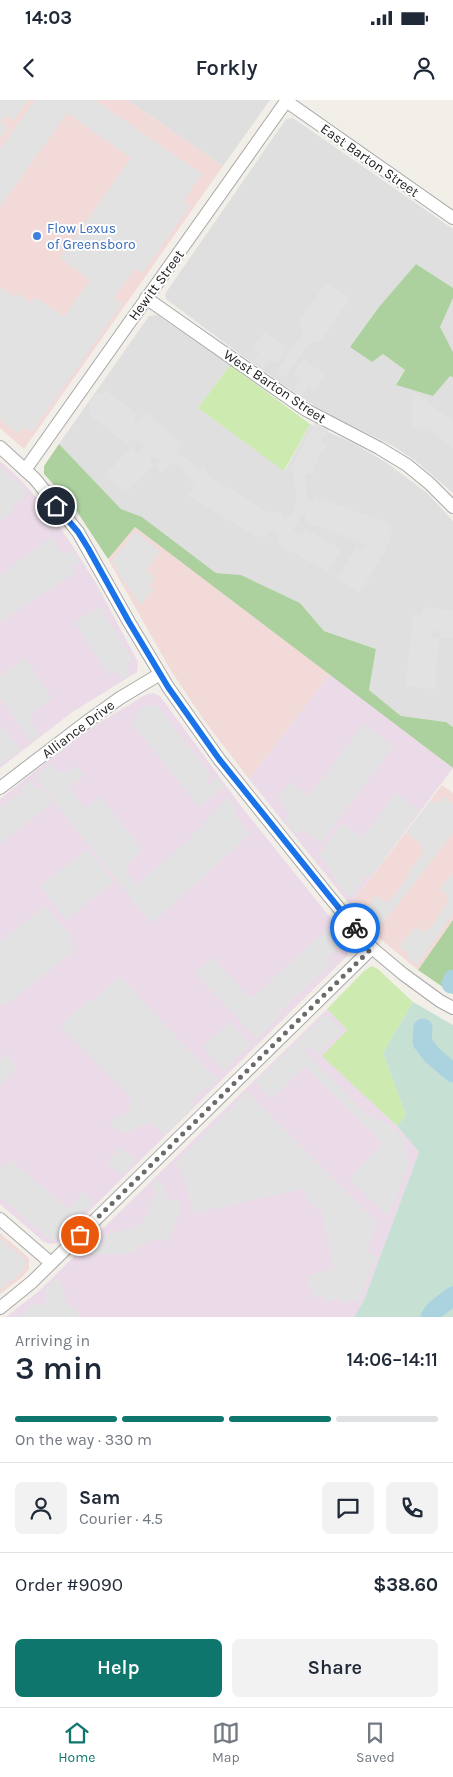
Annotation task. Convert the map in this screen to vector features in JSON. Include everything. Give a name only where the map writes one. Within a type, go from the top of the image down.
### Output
[{"type":"street","name":"East Barton Street","points":[[287,101],[453,218]]},
{"type":"street","name":"Hewitt Street","points":[[25,470],[287,101]]},
{"type":"street","name":"West Barton Street","points":[[146,298],[306,410],[379,448],[406,465],[429,483],[453,507]]},
{"type":"street","points":[[0,447],[25,470],[78,532],[160,674],[219,759],[372,948],[403,974],[440,1001],[453,1008]]},
{"type":"street","name":"Alliance Drive","points":[[0,788],[84,723],[120,698],[160,674]]},
{"type":"street","points":[[0,1308],[32,1282],[372,948]]},
{"type":"street","points":[[0,1219],[51,1263]]},
{"type":"shaded area","points":[[0,100],[127,100],[223,166],[24,449],[0,428]]},
{"type":"shaded area","points":[[0,100],[28,100],[14,120],[6,115],[1,122],[8,128],[0,139]]},
{"type":"shaded area","points":[[35,100],[95,100],[202,174],[183,201],[190,206],[143,273],[135,269],[114,298],[122,304],[32,432],[24,427],[17,434],[0,419],[0,287],[14,297],[18,293],[30,303],[35,297],[64,317],[90,280],[60,258],[131,158],[67,113],[0,207],[0,149]]},
{"type":"shaded area","points":[[127,100],[270,100],[223,166]]},
{"type":"shaded area","points":[[293,118],[453,229],[453,288],[416,264],[379,307],[350,347],[383,354],[405,370],[396,385],[450,375],[453,377],[453,493],[416,461],[393,446],[310,403],[166,299],[165,294],[286,119]]},
{"type":"shaded area","points":[[326,282],[350,298],[321,341],[310,342],[285,378],[276,371],[302,334],[302,327],[298,323]]},
{"type":"shaded area","points":[[453,298],[453,352],[439,327]]},
{"type":"shaded area","points":[[157,315],[230,365],[198,408],[285,471],[310,424],[355,444],[387,463],[427,493],[453,521],[453,727],[446,722],[401,716],[369,690],[376,649],[324,631],[300,603],[241,575],[216,573],[142,517],[121,509],[59,444],[149,316]]},
{"type":"shaded area","points":[[264,332],[288,348],[277,364],[270,359],[264,368],[253,361],[259,352],[253,347]]},
{"type":"shaded area","points":[[304,359],[326,375],[315,390],[309,386],[301,397],[293,391],[301,380],[293,374]]},
{"type":"shaded area","points":[[105,390],[138,414],[133,420],[137,424],[147,413],[183,445],[177,452],[193,464],[196,469],[204,467],[209,476],[270,513],[281,512],[284,519],[294,511],[296,505],[297,496],[291,468],[315,423],[329,430],[322,439],[322,442],[327,444],[318,459],[312,475],[307,473],[305,475],[308,501],[313,502],[315,497],[389,523],[388,528],[393,532],[384,553],[360,593],[337,579],[356,547],[363,551],[366,544],[305,522],[307,516],[303,514],[293,530],[302,535],[305,529],[342,549],[328,572],[278,544],[279,534],[277,532],[269,530],[266,538],[253,535],[188,496],[194,486],[183,469],[173,463],[162,473],[156,467],[162,460],[153,456],[149,461],[154,466],[125,493],[105,475],[132,447],[138,453],[143,444],[133,438],[127,444],[89,414],[92,409],[88,405],[96,393],[101,395]]},
{"type":"shaded area","points":[[417,394],[453,421],[453,449],[428,428],[415,429],[412,426],[412,401]]},
{"type":"shaded area","points":[[0,461],[18,477],[50,513],[72,545],[96,583],[138,662],[137,672],[71,713],[0,768]]},
{"type":"shaded area","points":[[0,467],[28,493],[12,506],[15,510],[0,521]]},
{"type":"shaded area","points":[[135,527],[330,674],[249,779],[203,719],[170,669],[108,559]]},
{"type":"shaded area","points":[[136,531],[160,552],[146,570],[155,578],[149,586],[153,590],[141,605],[122,579],[112,561]]},
{"type":"shaded area","points":[[51,537],[62,553],[66,554],[72,550],[80,562],[72,567],[76,572],[0,622],[0,575]]},
{"type":"shaded area","points":[[100,607],[133,660],[125,665],[131,674],[122,679],[116,671],[109,675],[74,622]]},
{"type":"shaded area","points":[[423,607],[453,610],[453,638],[441,638],[440,630],[432,633],[432,637],[439,638],[435,689],[406,686],[413,614],[422,615]]},
{"type":"shaded area","points":[[26,658],[52,699],[33,713],[30,720],[40,735],[31,742],[0,698],[0,676]]},
{"type":"shaded area","points":[[330,674],[453,768],[350,905],[249,779]]},
{"type":"shaded area","points":[[154,693],[160,696],[241,806],[349,941],[350,948],[348,955],[57,1243],[50,1244],[44,1242],[0,1204],[0,799],[84,732],[147,694]]},
{"type":"shaded area","points":[[155,703],[211,775],[206,780],[207,783],[209,784],[217,777],[225,786],[199,807],[131,722],[137,717],[136,713],[144,706],[148,708]]},
{"type":"shaded area","points":[[364,723],[394,746],[320,844],[306,832],[302,831],[297,835],[285,819],[288,816],[287,811],[277,798],[290,782],[309,796]]},
{"type":"shaded area","points":[[2,726],[20,750],[0,765],[0,728]]},
{"type":"shaded area","points":[[51,764],[57,771],[65,773],[76,766],[84,775],[69,788],[85,808],[100,796],[142,850],[126,866],[127,872],[137,885],[186,842],[228,797],[237,808],[236,817],[250,834],[152,923],[132,901],[43,788],[36,776]]},
{"type":"shaded area","points":[[29,781],[35,788],[41,788],[52,803],[2,843],[0,841],[0,808],[18,793],[24,798],[20,789]]},
{"type":"shaded area","points":[[442,785],[453,793],[453,920],[418,970],[378,937],[350,905]]},
{"type":"shaded area","points":[[396,793],[420,811],[371,876],[366,876],[351,897],[333,879],[332,871],[319,855],[342,824],[363,837]]},
{"type":"shaded area","points":[[443,796],[453,804],[453,833],[377,931],[369,922],[370,916],[364,912],[376,895],[384,901],[390,901],[409,875],[408,873],[424,851],[420,843],[406,833],[431,800],[437,804]]},
{"type":"shaded area","points":[[88,849],[114,882],[66,920],[40,886]]},
{"type":"shaded area","points":[[453,872],[453,914],[417,965],[407,958],[409,956],[408,953],[399,947],[415,927],[426,933],[446,905],[448,896],[439,890]]},
{"type":"shaded area","points":[[45,906],[72,937],[73,951],[8,1004],[0,1005],[0,942]]},
{"type":"shaded area","points":[[332,925],[338,931],[340,940],[337,949],[327,958],[330,965],[279,1012],[279,1017],[257,1039],[195,973],[213,957],[248,996],[253,997]]},
{"type":"shaded area","points":[[120,976],[207,1070],[219,1079],[209,1089],[206,1087],[192,1101],[195,1106],[165,1135],[150,1123],[127,1133],[118,1131],[109,1123],[115,1117],[121,1117],[130,1109],[131,1098],[60,1026],[90,999],[93,1002]]},
{"type":"shaded area","points":[[327,1009],[347,1030],[323,1056],[397,1126],[419,1152],[364,1300],[354,1317],[6,1317],[39,1291]]},
{"type":"shaded area","points":[[326,1014],[342,1030],[319,1054],[310,1046],[305,1051],[366,1114],[391,1126],[404,1138],[409,1164],[389,1214],[385,1214],[349,1179],[383,1143],[305,1066],[272,1099],[255,1082]]},
{"type":"shaded area","points":[[230,1022],[251,1044],[224,1071],[202,1047]]},
{"type":"shaded area","points":[[5,1054],[17,1065],[0,1087],[0,1060]]},
{"type":"shaded area","points":[[246,1091],[377,1223],[367,1253],[377,1256],[360,1299],[340,1303],[339,1298],[324,1302],[323,1296],[313,1298],[307,1276],[334,1269],[321,1209],[315,1210],[312,1202],[308,1202],[304,1190],[194,1213],[181,1170],[175,1164],[235,1105]]},
{"type":"shaded area","points":[[120,1147],[136,1160],[122,1175],[107,1163]]},
{"type":"shaded area","points":[[10,1160],[69,1209],[82,1192],[94,1201],[67,1231],[52,1241],[0,1197],[0,1164],[4,1167]]},
{"type":"shaded area","points":[[159,1179],[171,1201],[179,1199],[180,1210],[167,1243],[159,1238],[138,1247],[135,1252],[113,1255],[93,1253],[87,1250],[92,1243],[105,1244],[104,1235],[133,1228],[141,1223],[150,1209],[151,1204],[149,1200],[158,1196],[152,1185]]},
{"type":"shaded area","points":[[0,1233],[29,1258],[29,1269],[20,1279],[0,1294]]},
{"type":"shaded area","points":[[0,1238],[26,1260],[27,1263],[23,1271],[0,1290]]},
{"type":"shaded area","points":[[59,1277],[68,1305],[76,1309],[78,1317],[18,1317],[35,1302],[39,1306],[45,1304],[45,1290]]},
{"type":"green space","points":[[416,264],[453,288],[453,298],[440,327],[453,352],[453,377],[450,376],[433,396],[396,385],[405,370],[383,354],[372,362],[350,347],[379,307]]},
{"type":"green space","points":[[230,365],[310,424],[284,471],[198,408]]},
{"type":"green space","points":[[59,444],[121,509],[142,517],[216,573],[241,575],[300,603],[324,631],[376,649],[369,690],[401,716],[446,722],[453,727],[453,768],[135,527],[108,559],[74,507],[44,474],[44,466]]},
{"type":"green space","points":[[453,920],[453,994],[418,970]]},
{"type":"green space","points":[[372,966],[378,969],[413,1002],[383,1053],[406,1115],[397,1126],[322,1056],[347,1030],[327,1009],[365,970]]},
{"type":"green space","points":[[413,1002],[453,1025],[453,1317],[354,1317],[364,1300],[419,1152],[397,1126],[406,1115],[383,1053]]},
{"type":"waterway","points":[[451,984],[453,979]]},
{"type":"waterway","points":[[423,1028],[422,1042],[432,1055],[453,1073]]},
{"type":"waterway","points":[[430,1317],[435,1310],[453,1296]]},
{"type":"way so far","points":[[80,1235],[372,948],[355,928]]},
{"type":"place","name":"Flow Lexus of Greensboro","points":[[37,236]]},
{"type":"route","points":[[56,506],[78,532],[168,687],[219,759],[355,928]]}]
